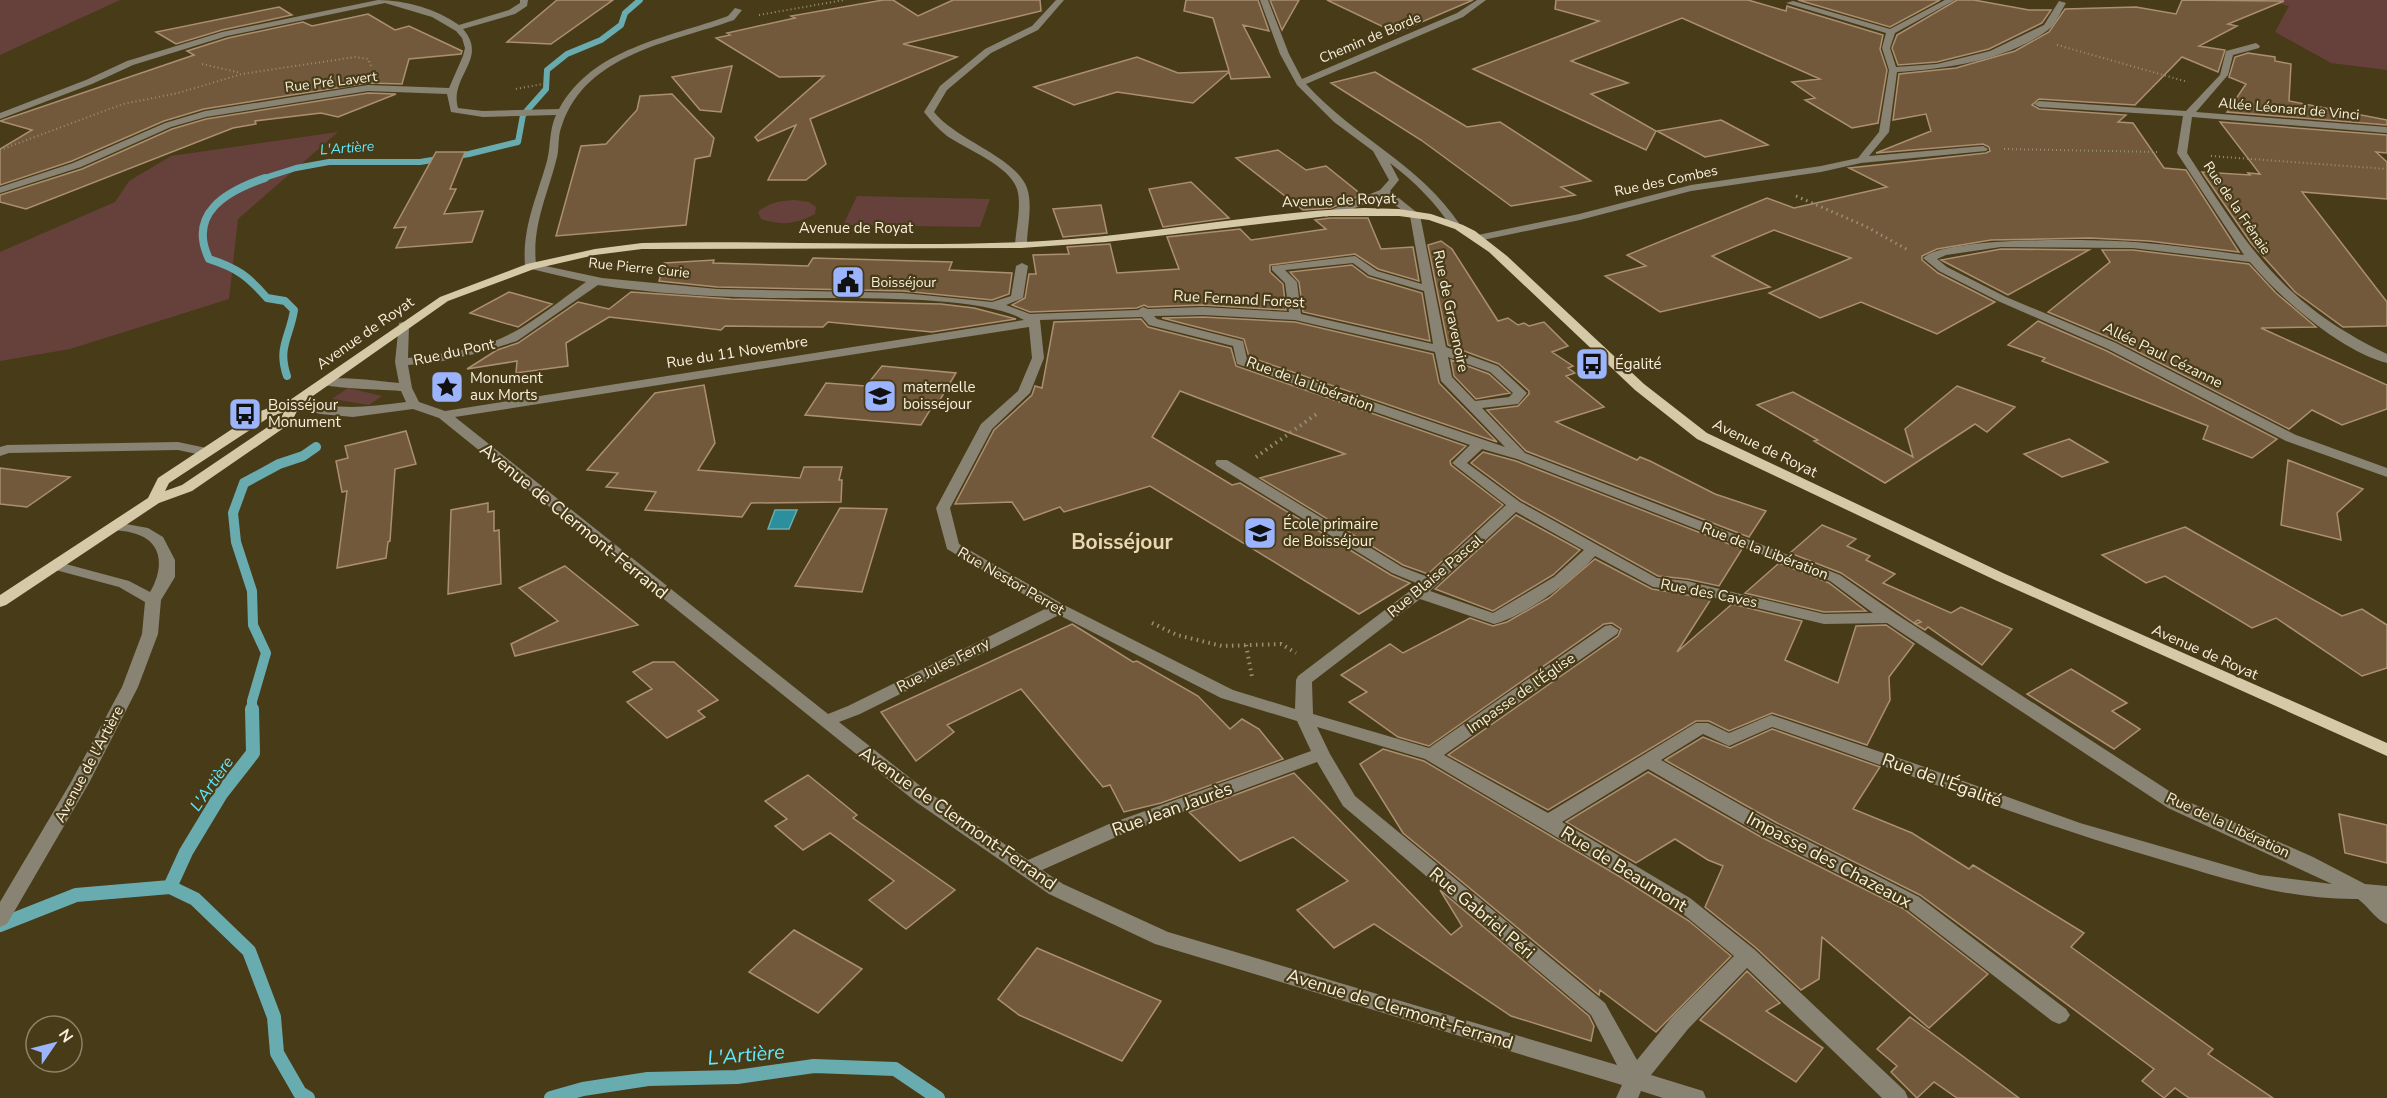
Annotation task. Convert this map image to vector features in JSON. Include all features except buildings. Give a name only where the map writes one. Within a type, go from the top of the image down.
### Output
[{"type":"main road","name":"Avenue de Royat","points":[[154,500],[163,481],[263,415],[295,403],[444,299],[531,266],[595,252],[642,246],[1021,245],[1105,240],[1326,214],[1378,212],[1415,215],[1456,226],[1478,238],[1507,262],[1668,413],[1702,436],[2032,592],[2387,750]]},
{"type":"main road","name":"Avenue de Royat","points":[[154,500],[187,488],[286,420],[295,403]]},
{"type":"main road","points":[[0,603],[154,500]]},
{"type":"street","points":[[0,116],[89,82],[130,63],[225,34],[385,0],[411,4],[458,28],[466,36],[469,48],[453,91],[451,102],[454,110],[483,114],[563,112]]},
{"type":"street","points":[[458,28],[512,12],[524,4],[524,0]]},
{"type":"street","points":[[1021,245],[1022,188],[1013,176],[999,165],[935,123],[929,112],[943,88],[988,51],[1035,28],[1060,0]]},
{"type":"street","points":[[1264,0],[1279,40],[1300,83],[1324,109],[1375,146],[1446,207],[1456,226]]},
{"type":"street","name":"Chemin de Borde","points":[[1300,83],[1460,15],[1482,0]]},
{"type":"street","points":[[1790,3],[1891,32],[1951,0]]},
{"type":"street","points":[[1893,70],[1958,63],[1993,53],[2047,27],[2062,3]]},
{"type":"street","points":[[531,266],[529,255],[534,209],[552,159],[556,129],[578,86],[600,68],[641,49],[734,14]]},
{"type":"street","points":[[1861,160],[1884,132],[1893,70],[1886,48],[1891,32]]},
{"type":"street","points":[[2188,114],[2224,75],[2229,53],[2256,46]]},
{"type":"street","name":"Rue Pré Lavert","points":[[0,190],[77,165],[168,125],[205,114],[368,88],[453,91]]},
{"type":"street","name":"Allée Léonard de Vinci","points":[[2039,104],[2387,130]]},
{"type":"street","name":"Rue de la Frênaie","points":[[2188,114],[2182,153],[2253,259],[2284,293],[2325,326],[2356,345],[2387,359]]},
{"type":"street","points":[[1326,214],[1384,192],[1394,180],[1375,146]]},
{"type":"street","name":"Rue des Combes","points":[[1478,238],[1558,222],[1691,188],[1821,169],[1861,160],[1983,149]]},
{"type":"street","points":[[1384,192],[1415,215]]},
{"type":"street","name":"Rue de Gravenoire","points":[[1415,215],[1446,378],[1522,456]]},
{"type":"street","points":[[1929,258],[1944,252],[2001,244],[2133,245],[2253,259]]},
{"type":"street","name":"Allée Paul Cézanne","points":[[1929,258],[1943,269],[2002,299],[2112,346],[2291,438],[2387,473]]},
{"type":"street","points":[[1295,316],[1291,282],[1276,268],[1355,259],[1373,273],[1428,289]]},
{"type":"street","name":"Rue Pierre Curie","points":[[531,266],[597,280],[752,294],[927,297],[990,306],[1033,319]]},
{"type":"street","points":[[990,306],[1017,298],[1022,266]]},
{"type":"street","name":"Rue du Pont","points":[[401,362],[438,358],[479,349],[513,338],[597,280]]},
{"type":"street","name":"Rue Fernand Forest","points":[[1033,319],[1143,311],[1203,311],[1295,316],[1442,350],[1494,369],[1521,393],[1513,400],[1474,405]]},
{"type":"street","name":"Rue de la Libération","points":[[1143,311],[1153,322],[1239,344],[1241,361],[1479,444],[1522,456],[1835,579],[1890,618],[2174,802],[2342,879],[2362,891],[2387,893]]},
{"type":"street","name":"Rue du 11 Novembre","points":[[444,415],[1033,319]]},
{"type":"street","name":"Rue Nestor Perret","points":[[1033,319],[1038,358],[1024,393],[986,427],[943,508],[952,546],[1060,609],[1227,694],[1304,717]]},
{"type":"street","points":[[403,326],[401,362],[406,388],[414,405]]},
{"type":"street","points":[[324,382],[406,388]]},
{"type":"street","name":"Avenue de Clermont-Ferrand","points":[[295,403],[320,410],[353,413],[414,405],[444,415],[922,797],[1056,889],[1162,938],[1631,1088],[1695,1098]]},
{"type":"street","points":[[1479,444],[1459,463],[1515,505]]},
{"type":"street","points":[[0,452],[7,449],[177,446],[206,452]]},
{"type":"street","points":[[1222,463],[1424,588],[1494,619],[1535,597],[1579,567],[1593,549]]},
{"type":"street","name":"Rue des Caves","points":[[1515,505],[1653,582],[1687,586],[1824,619],[1890,618]]},
{"type":"street","name":"Rue Blaise Pascal","points":[[1304,717],[1304,680],[1424,588],[1515,505]]},
{"type":"street","name":"Avenue de l'Artière","points":[[4,912],[80,783],[130,687],[150,634],[153,600],[167,577],[167,560],[158,540],[143,531],[115,526]]},
{"type":"street","points":[[57,566],[124,584],[153,600]]},
{"type":"street","name":"Rue Jules Ferry","points":[[825,721],[854,710],[1060,609]]},
{"type":"street","name":"Impasse de l'Église","points":[[1431,755],[1611,630]]},
{"type":"street","name":"Rue Gabriel Péri","points":[[1304,717],[1321,754],[1349,801],[1598,1009],[1631,1088]]},
{"type":"street","name":"Rue de Beaumont","points":[[1304,717],[1431,755],[1683,903],[1747,955],[1897,1098]]},
{"type":"street","name":"Rue de l'Égalité","points":[[1548,822],[1702,727],[1729,740],[1771,721],[1910,768],[2075,828],[2260,882],[2323,892],[2362,891]]},
{"type":"street","name":"Rue Jean Jaurès","points":[[1025,869],[1116,829],[1321,754]]},
{"type":"street","name":"Impasse des Chazeaux","points":[[1648,762],[1769,830],[1912,902],[2060,1015]]},
{"type":"street","points":[[2362,891],[2377,903],[2387,916]]},
{"type":"street","points":[[1631,1088],[1671,1034],[1747,955]]},
{"type":"path","points":[[734,14],[844,0]]},
{"type":"path","points":[[2030,37],[2104,60],[2214,88]]},
{"type":"path","points":[[1757,179],[1865,226],[1929,258]]},
{"type":"path","points":[[1236,472],[1341,396]]},
{"type":"path","points":[[1152,623],[1177,635],[1222,646],[1281,644],[1320,668]]},
{"type":"path","points":[[1246,645],[1252,674]]},
{"type":"shaded area","points":[[0,0],[120,0],[0,55]]},
{"type":"shaded area","points":[[2266,0],[2387,0],[2387,70],[2331,63],[2275,32],[2289,6]]},
{"type":"shaded area","points":[[338,132],[238,219],[229,299],[70,349],[0,361],[0,252],[115,202],[129,181],[171,156]]},
{"type":"shaded area","points":[[857,196],[990,199],[980,227],[843,225]]},
{"type":"shaded area","points":[[795,200],[809,202],[816,207],[815,214],[788,223],[775,223],[761,219],[758,212],[766,206]]},
{"type":"shaded area","points":[[348,388],[382,396],[369,405],[332,399]]},
{"type":"water","points":[[775,510],[797,510],[789,529],[768,529]]},
{"type":"waterway","name":"L'Artière","points":[[261,179],[296,168],[329,162],[420,162],[469,154],[518,142],[523,115],[546,89],[547,70],[567,54],[601,40],[621,25],[625,13],[640,0]]},
{"type":"waterway","name":"L'Artière","points":[[265,178],[237,190],[214,206],[203,229],[204,243],[209,259],[235,269],[248,278],[267,298],[285,301],[294,310],[283,357],[287,376]]},
{"type":"waterway","name":"L'Artière","points":[[252,709],[252,701],[266,653],[253,625],[252,591],[236,542],[233,513],[244,483],[279,464],[303,456],[316,447]]},
{"type":"waterway","name":"L'Artière","points":[[170,887],[186,852],[221,794],[253,753],[252,709]]},
{"type":"waterway","points":[[0,925],[76,895],[170,887]]},
{"type":"waterway","name":"L'Artière","points":[[170,887],[195,899],[249,951],[274,1017],[277,1053],[300,1093],[308,1098]]},
{"type":"waterway","name":"L'Artière","points":[[551,1098],[583,1089],[648,1079],[737,1077],[814,1066],[895,1069],[938,1098]]},
{"type":"place","name":"Boisséjour","points":[[848,282]]},
{"type":"place","name":"Égalité","points":[[1592,364]]},
{"type":"place","name":"Monument aux Morts","points":[[447,387]]},
{"type":"place","name":"maternelle boissejour","points":[[880,396]]},
{"type":"place","name":"Boisséjour Monument","points":[[245,414]]},
{"type":"place","name":"École primaire de Boisséjour","points":[[1260,533]]},
{"type":"district","name":"Boisséjour","points":[[1122,542]]}]
